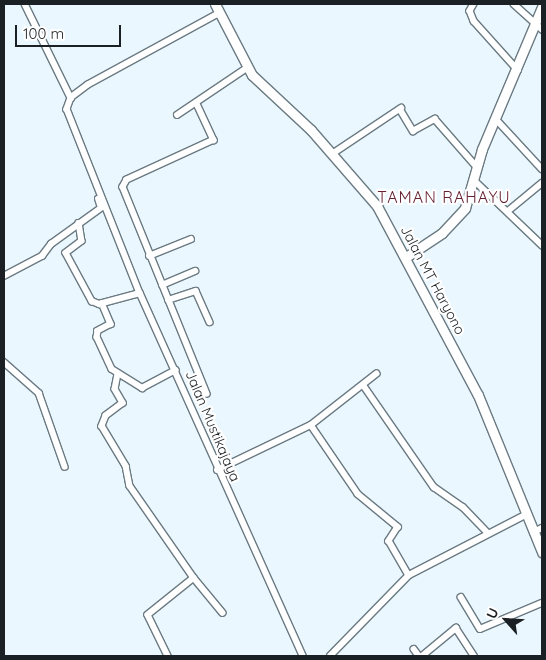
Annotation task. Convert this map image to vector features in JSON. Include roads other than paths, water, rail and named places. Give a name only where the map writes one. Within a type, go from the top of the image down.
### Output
[{"type":"main road","name":"Jalan MT Haryono","points":[[215,4],[247,68],[332,154],[372,198],[406,257],[478,396],[527,514],[538,530],[542,552]]},
{"type":"main road","points":[[406,257],[456,221],[475,181],[477,167],[496,119],[540,27],[542,7]]},
{"type":"street","points":[[25,4],[70,98]]},
{"type":"street","points":[[474,4],[470,11],[474,22],[518,70]]},
{"type":"street","points":[[514,4],[540,27]]},
{"type":"street","points":[[4,276],[42,256],[50,244],[101,208],[66,118],[70,98],[220,13]]},
{"type":"street","points":[[177,115],[197,104],[247,68]]},
{"type":"street","name":"Jalan Mustikajaya","points":[[68,104],[104,205],[140,293],[176,370],[217,470],[303,656]]},
{"type":"street","points":[[197,104],[214,140],[122,185],[149,256],[207,394]]},
{"type":"street","points":[[332,154],[401,108],[413,131],[435,120],[477,167]]},
{"type":"street","points":[[496,119],[542,169]]},
{"type":"street","points":[[475,181],[542,245]]},
{"type":"street","points":[[508,211],[542,183]]},
{"type":"street","points":[[80,224],[83,239],[66,253],[90,298],[102,303],[140,293]]},
{"type":"street","points":[[149,256],[191,239]]},
{"type":"street","points":[[162,284],[196,271]]},
{"type":"street","points":[[168,300],[196,291],[210,322]]},
{"type":"street","points":[[102,303],[111,324],[98,331],[97,337],[105,360],[118,374],[142,388],[176,370]]},
{"type":"street","points":[[4,362],[39,393],[64,467]]},
{"type":"street","points":[[118,374],[115,389],[123,403],[106,416],[102,426],[126,466],[130,486],[194,578],[223,613]]},
{"type":"street","points":[[217,470],[311,425],[364,386],[376,374]]},
{"type":"street","points":[[364,386],[434,488],[463,507],[487,532]]},
{"type":"street","points":[[311,425],[358,494],[398,527],[389,541],[409,575]]},
{"type":"street","points":[[330,656],[409,575],[487,532],[527,514]]},
{"type":"street","points":[[168,656],[148,615],[194,578]]},
{"type":"street","points":[[461,597],[480,630],[542,603]]},
{"type":"street","points":[[414,649],[421,656],[456,628],[474,656]]},
{"type":"district","name":"TAMAN RAHAYU","points":[[444,197]]}]
